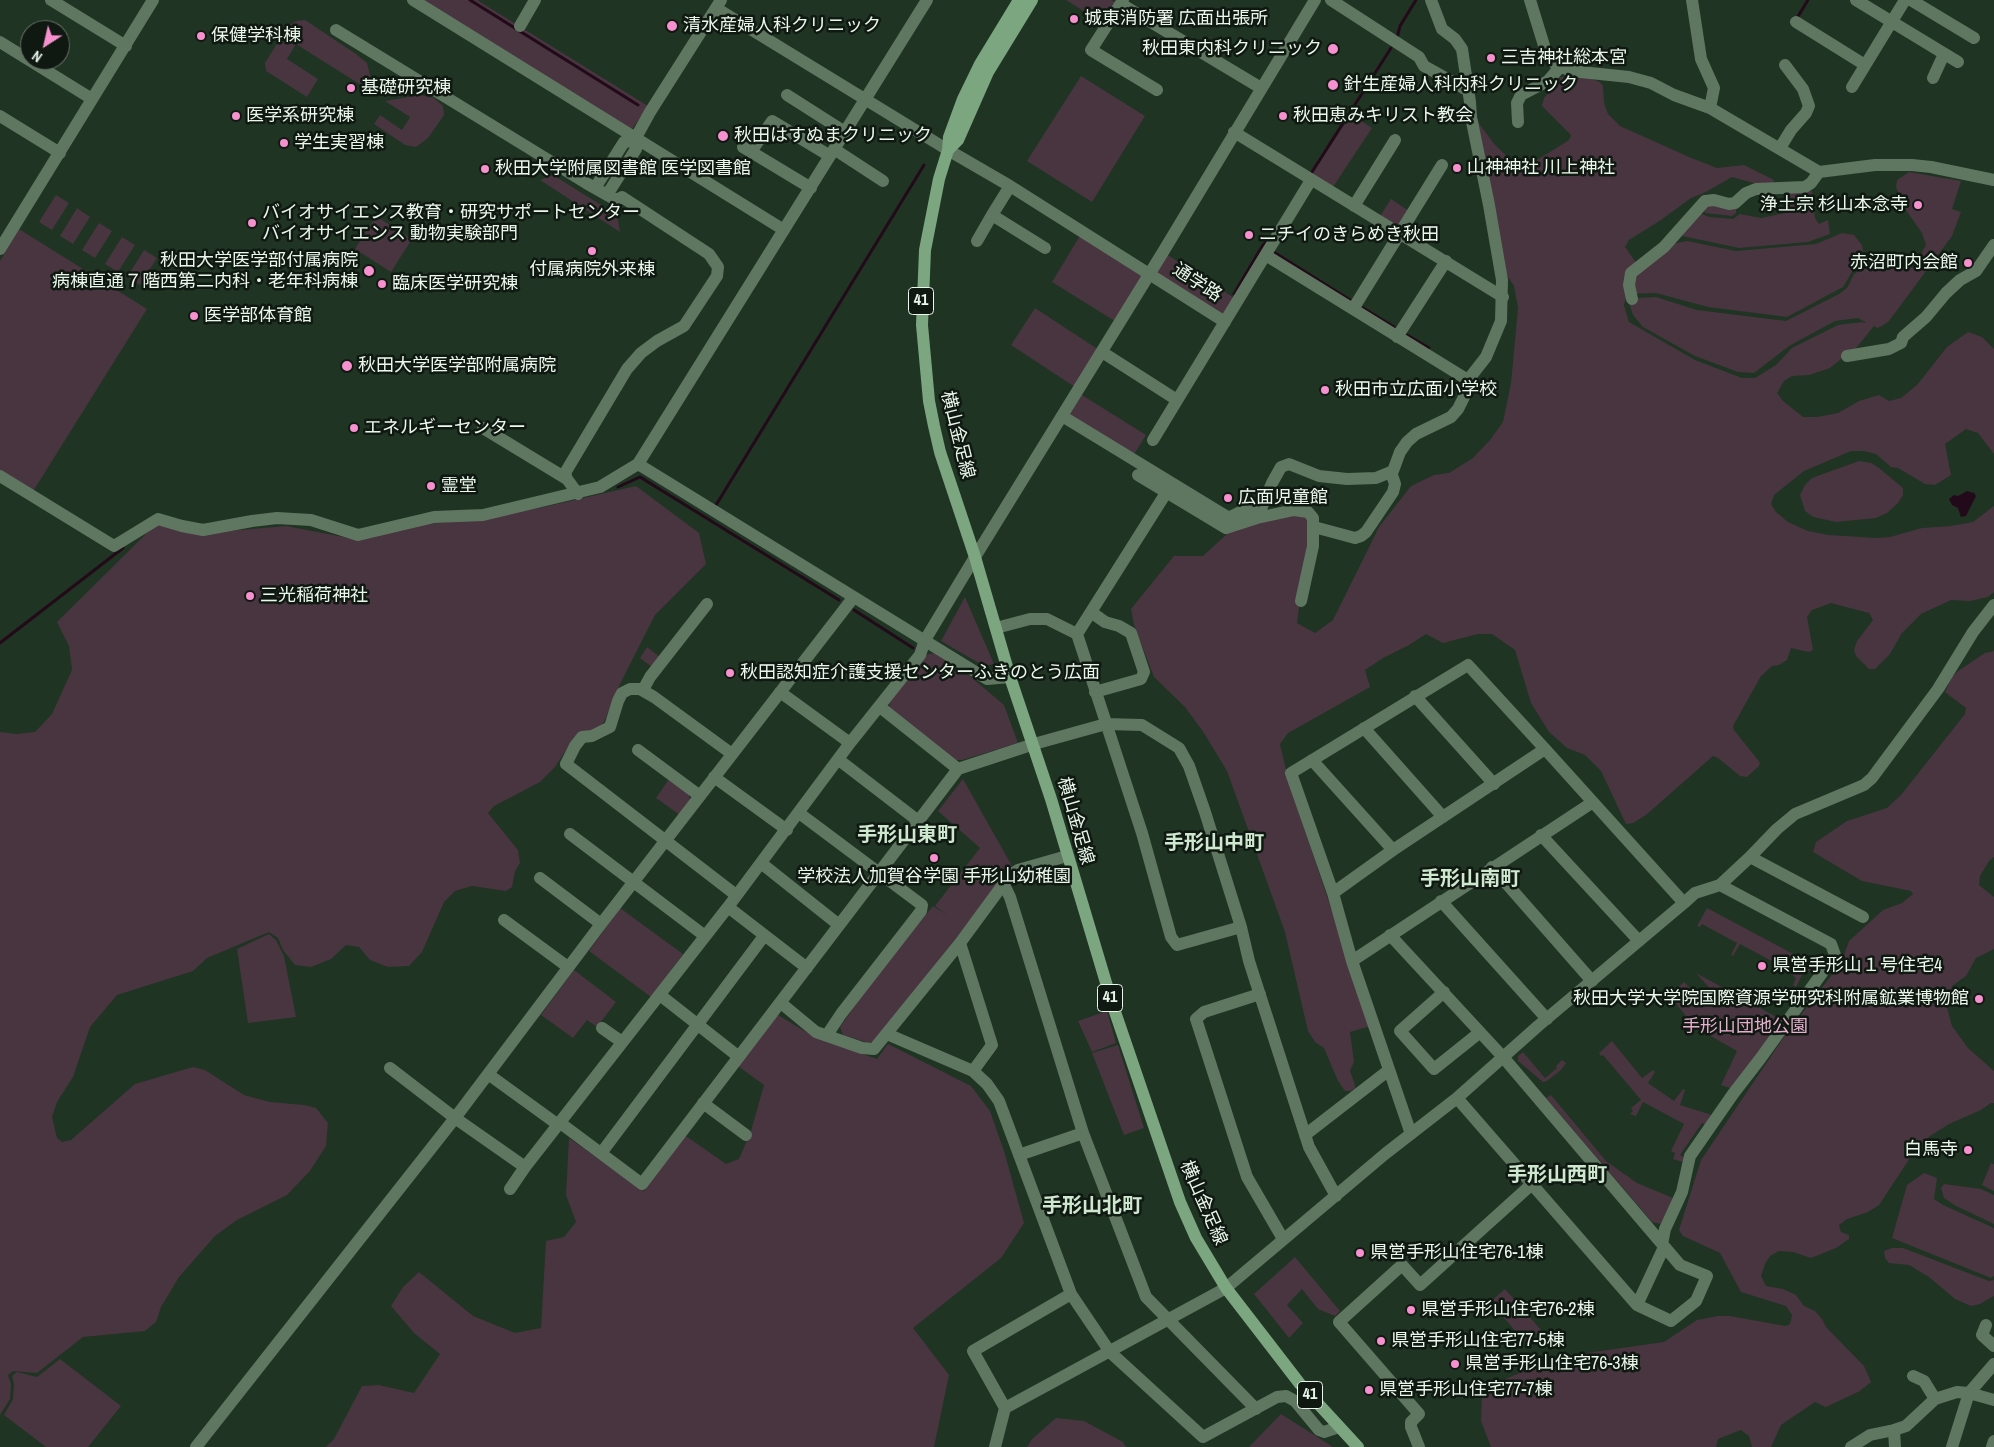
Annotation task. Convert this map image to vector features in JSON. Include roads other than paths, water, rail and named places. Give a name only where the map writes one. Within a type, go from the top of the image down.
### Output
[{"type":"main road","name":"横山金足線","points":[[1019,0],[970,82],[949,137],[948,150],[939,179],[925,250],[922,299],[923,348],[929,402],[940,452],[975,557],[1010,677],[1034,744],[1113,1006],[1180,1202],[1196,1238],[1226,1288],[1300,1384],[1358,1447]]},
{"type":"main road","name":"横山金足線","points":[[948,150],[958,140],[988,72],[1032,0]]},
{"type":"street","points":[[51,0],[126,46]]},
{"type":"street","points":[[0,249],[153,0]]},
{"type":"street","points":[[413,0],[635,140],[784,230]]},
{"type":"street","points":[[520,26],[535,0]]},
{"type":"street","points":[[0,476],[114,546],[158,519],[203,530],[277,518],[311,520],[358,535],[434,517],[483,515],[600,488],[638,464],[927,0]]},
{"type":"street","points":[[510,1189],[558,1123],[660,995],[850,743],[920,655],[926,640],[975,557],[1102,352],[1315,0]]},
{"type":"street","points":[[1331,0],[1419,56],[1424,66],[1467,90]]},
{"type":"street","points":[[1138,475],[1226,528],[1259,512],[1281,467],[1289,464],[1319,476],[1335,478],[1360,480],[1384,476],[1391,472],[1400,452],[1416,434],[1451,417],[1458,409],[1464,397],[1468,380],[1486,357],[1501,321],[1502,280],[1471,117],[1462,49],[1455,39],[1442,29],[1431,0]]},
{"type":"street","points":[[1530,0],[1546,52],[1551,60],[1560,67],[1571,71],[1629,77],[1651,83],[1674,95],[1710,108],[1819,172],[1875,165],[1912,165],[1994,180]]},
{"type":"street","points":[[1692,0],[1701,59],[1714,88],[1710,108]]},
{"type":"street","points":[[1856,0],[1958,62]]},
{"type":"street","points":[[1852,87],[1905,0]]},
{"type":"street","points":[[1911,0],[1974,38]]},
{"type":"street","points":[[1157,90],[1091,50],[1122,2],[1260,88]]},
{"type":"street","points":[[607,195],[636,148],[635,140],[650,112],[718,4]]},
{"type":"street","name":"通学路","points":[[718,4],[1148,276],[1225,322]]},
{"type":"street","points":[[1796,22],[1865,65]]},
{"type":"street","points":[[336,30],[595,188],[616,200],[622,197],[709,254],[718,267],[717,276],[684,326],[657,341],[641,353],[627,370],[565,473],[567,480]]},
{"type":"street","points":[[0,42],[92,99]]},
{"type":"street","points":[[1933,78],[1944,54]]},
{"type":"street","points":[[1780,148],[1809,106],[1803,89],[1785,65]]},
{"type":"street","points":[[1518,122],[1517,103],[1521,95],[1548,81],[1560,67]]},
{"type":"street","points":[[787,95],[845,132]]},
{"type":"street","points":[[0,116],[60,153]]},
{"type":"street","points":[[811,188],[747,150],[772,121],[883,181]]},
{"type":"street","points":[[1234,132],[1503,297]]},
{"type":"street","points":[[595,188],[624,142],[635,140]]},
{"type":"street","points":[[1354,206],[1394,140]]},
{"type":"street","points":[[1353,309],[1442,165]]},
{"type":"street","points":[[1632,298],[1629,285],[1632,273],[1664,248],[1705,202],[1714,200],[1729,204],[1735,203],[1746,193],[1756,190],[1805,187],[1811,183],[1819,172]]},
{"type":"street","points":[[1153,440],[1311,180]]},
{"type":"street","points":[[977,241],[1008,188]]},
{"type":"street","points":[[992,215],[1045,248]]},
{"type":"street","points":[[1847,356],[1889,349],[1901,343],[1904,337],[1926,318],[1946,293],[1960,280],[1976,271],[1994,245]]},
{"type":"street","points":[[1269,252],[1353,309],[1468,380]]},
{"type":"street","points":[[1397,337],[1446,261]]},
{"type":"street","points":[[1102,352],[1177,400]]},
{"type":"street","points":[[1062,416],[1226,516],[1230,517],[1242,511],[1294,510],[1308,512],[1313,518],[1313,546],[1301,601]]},
{"type":"street","points":[[483,428],[567,480],[578,494]]},
{"type":"street","points":[[638,464],[987,679],[1010,677]]},
{"type":"street","points":[[1314,528],[1355,538],[1362,536],[1393,492],[1395,484],[1391,472]]},
{"type":"street","points":[[1077,634],[1166,492]]},
{"type":"street","points":[[196,1447],[456,1118],[665,840],[854,598]]},
{"type":"street","points":[[643,690],[650,678],[707,604]]},
{"type":"street","points":[[1004,1408],[1226,1288],[1283,1239],[1457,1098],[1684,902],[1695,894],[1720,884],[1750,858],[1777,828],[1795,814],[1864,785],[1872,778],[1938,689],[1973,632],[1994,605]]},
{"type":"street","points":[[1091,612],[1106,622],[1119,626],[1131,633],[1144,672],[1142,679],[1096,692]]},
{"type":"street","points":[[996,628],[1030,618],[1047,619],[1077,634],[1142,833],[1171,938],[1178,945],[1241,927]]},
{"type":"street","points":[[1411,1134],[1352,961],[1333,893],[1291,773],[1468,665],[1684,902]]},
{"type":"street","points":[[732,754],[654,697],[643,690],[630,689],[622,693],[610,727],[592,736],[582,737],[566,764],[736,895]]},
{"type":"street","points":[[780,692],[850,743]]},
{"type":"street","points":[[1415,696],[1494,784]]},
{"type":"street","points":[[880,707],[958,769]]},
{"type":"street","points":[[488,1074],[602,1152],[642,1184],[880,873],[917,820],[958,769],[1034,744],[1106,724],[1142,725],[1179,748],[1189,766],[1241,927],[1308,1147],[1336,1196]]},
{"type":"street","points":[[1364,728],[1443,817]]},
{"type":"street","points":[[1333,893],[1393,850],[1545,749]]},
{"type":"street","points":[[638,750],[700,796]]},
{"type":"street","points":[[839,760],[917,820]]},
{"type":"street","points":[[1312,760],[1393,850]]},
{"type":"street","points":[[714,778],[786,830]]},
{"type":"street","points":[[1352,961],[1593,802]]},
{"type":"street","points":[[799,813],[922,905],[921,911],[841,1014],[827,1035]]},
{"type":"street","points":[[570,834],[705,936]]},
{"type":"street","points":[[1541,835],[1639,941]]},
{"type":"street","points":[[781,1003],[816,1032],[862,1048],[874,1049],[960,944],[1010,875],[1018,870],[1067,856]]},
{"type":"street","points":[[1750,858],[1862,917]]},
{"type":"street","points":[[761,863],[839,925]]},
{"type":"street","points":[[1492,867],[1592,981]]},
{"type":"street","points":[[540,878],[601,924]]},
{"type":"street","points":[[1003,883],[1010,897],[1037,980],[1083,1133],[1146,1297],[1256,1409]]},
{"type":"street","points":[[1637,1305],[1663,1246],[1665,1229],[1682,1192],[1690,1156],[1835,954],[1832,944],[1720,884]]},
{"type":"street","points":[[1441,901],[1547,1019]]},
{"type":"street","points":[[728,907],[808,968]]},
{"type":"street","points":[[504,920],[568,967]]},
{"type":"street","points":[[1390,935],[1503,1057],[1680,1265],[1707,1276],[1696,1301],[1670,1321],[1637,1305],[1457,1098]]},
{"type":"street","points":[[602,1152],[764,936]]},
{"type":"street","points":[[960,944],[992,1045],[973,1071]]},
{"type":"street","points":[[1444,992],[1400,1031],[1434,1069],[1479,1033]]},
{"type":"street","points":[[1260,994],[1204,1012],[1196,1019],[1247,1177],[1283,1239]]},
{"type":"street","points":[[660,995],[739,1057]]},
{"type":"street","points":[[602,1028],[622,1042]]},
{"type":"street","points":[[887,1034],[973,1071],[987,1084],[999,1101],[1070,1294],[1110,1352],[1203,1437],[1277,1397],[1286,1396],[1295,1402],[1318,1430],[1324,1432],[1339,1427]]},
{"type":"street","points":[[390,1068],[525,1167]]},
{"type":"street","points":[[1305,1135],[1389,1070]]},
{"type":"street","points":[[703,1103],[746,1135]]},
{"type":"street","points":[[1019,1155],[1083,1133]]},
{"type":"street","points":[[1419,1447],[1411,1427],[1411,1422],[1419,1414],[1339,1322],[1402,1265],[1420,1285],[1532,1184]]},
{"type":"street","points":[[995,1447],[1004,1408],[973,1351],[1070,1294]]},
{"type":"street","points":[[1986,1325],[1982,1335],[1994,1346]]},
{"type":"street","points":[[1952,1447],[1968,1393],[1994,1364]]},
{"type":"street","points":[[1913,1376],[1924,1381],[1935,1398]]},
{"type":"street","points":[[1851,1447],[1870,1435],[1906,1426],[1935,1398],[1957,1392],[1994,1400]]},
{"type":"street","points":[[1894,1430],[1895,1447]]},
{"type":"street","points":[[1992,1447],[1994,1441]]},
{"type":"waterway","points":[[470,0],[638,105]]},
{"type":"waterway","points":[[1397,38],[1400,26],[1416,0]]},
{"type":"waterway","points":[[1797,18],[1808,0]]},
{"type":"waterway","points":[[1312,172],[1391,48]]},
{"type":"waterway","points":[[716,505],[924,165]]},
{"type":"waterway","points":[[1234,294],[1263,245],[1268,240]]},
{"type":"waterway","points":[[1272,251],[1350,300]]},
{"type":"waterway","points":[[1363,308],[1394,327]]},
{"type":"waterway","points":[[1407,335],[1429,348]]},
{"type":"waterway","points":[[618,487],[640,477],[839,600]]},
{"type":"waterway","points":[[0,643],[123,548]]},
{"type":"waterway","points":[[854,610],[913,648]]},
{"type":"place","name":"城東消防署 広面出張所","points":[[1074,19]]},
{"type":"place","name":"清水産婦人科クリニック","points":[[672,26]]},
{"type":"place","name":"保健学科棟","points":[[201,36]]},
{"type":"place","name":"秋田東内科クリニック","points":[[1333,49]]},
{"type":"place","name":"三吉神社総本宮","points":[[1491,58]]},
{"type":"place","name":"針生産婦人科内科クリニック","points":[[1333,85]]},
{"type":"place","name":"基礎研究棟","points":[[351,88]]},
{"type":"place","name":"医学系研究棟","points":[[236,116]]},
{"type":"place","name":"秋田恵みキリスト教会","points":[[1283,116]]},
{"type":"place","name":"秋田はすぬまクリニック","points":[[723,136]]},
{"type":"place","name":"学生実習棟","points":[[284,143]]},
{"type":"place","name":"山神神社 川上神社","points":[[1457,168]]},
{"type":"place","name":"秋田大学附属図書館 医学図書館","points":[[485,169]]},
{"type":"place","name":"浄土宗 杉山本念寺","points":[[1918,205]]},
{"type":"place","name":"バイオサイエンス教育・研究サポートセンター バイオサイエンス 動物実験部門","points":[[252,223]]},
{"type":"place","name":"ニチイのきらめき秋田","points":[[1249,235]]},
{"type":"place","name":"付属病院外来棟","points":[[592,251]]},
{"type":"place","name":"赤沼町内会館","points":[[1968,263]]},
{"type":"place","name":"秋田大学医学部付属病院 病棟直通７階西第二内科・老年科病棟","points":[[369,271]]},
{"type":"place","name":"臨床医学研究棟","points":[[382,284]]},
{"type":"place","name":"医学部体育館","points":[[194,316]]},
{"type":"place","name":"秋田大学医学部附属病院","points":[[347,366]]},
{"type":"place","name":"秋田市立広面小学校","points":[[1325,390]]},
{"type":"place","name":"エネルギーセンター","points":[[354,428]]},
{"type":"place","name":"霊堂","points":[[431,486]]},
{"type":"place","name":"広面児童館","points":[[1228,498]]},
{"type":"place","name":"三光稲荷神社","points":[[250,596]]},
{"type":"place","name":"秋田認知症介護支援センターふきのとう広面","points":[[730,673]]},
{"type":"place","name":"学校法人加賀谷学園 手形山幼稚園","points":[[934,858]]},
{"type":"place","name":"県営手形山１号住宅4","points":[[1762,966]]},
{"type":"place","name":"秋田大学大学院国際資源学研究科附属鉱業博物館","points":[[1979,999]]},
{"type":"place","name":"白馬寺","points":[[1968,1150]]},
{"type":"place","name":"県営手形山住宅76-1棟","points":[[1360,1253]]},
{"type":"place","name":"県営手形山住宅76-2棟","points":[[1411,1310]]},
{"type":"place","name":"県営手形山住宅77-5棟","points":[[1381,1341]]},
{"type":"place","name":"県営手形山住宅76-3棟","points":[[1455,1364]]},
{"type":"place","name":"県営手形山住宅77-7棟","points":[[1369,1390]]},
{"type":"district","name":"手形山東町","points":[[907,836]]},
{"type":"district","name":"手形山中町","points":[[1214,844]]},
{"type":"district","name":"手形山南町","points":[[1470,880]]},
{"type":"district","name":"手形山西町","points":[[1557,1176]]},
{"type":"district","name":"手形山北町","points":[[1092,1207]]},
{"type":"park label","name":"手形山団地公園","points":[[1745,1027]]}]
